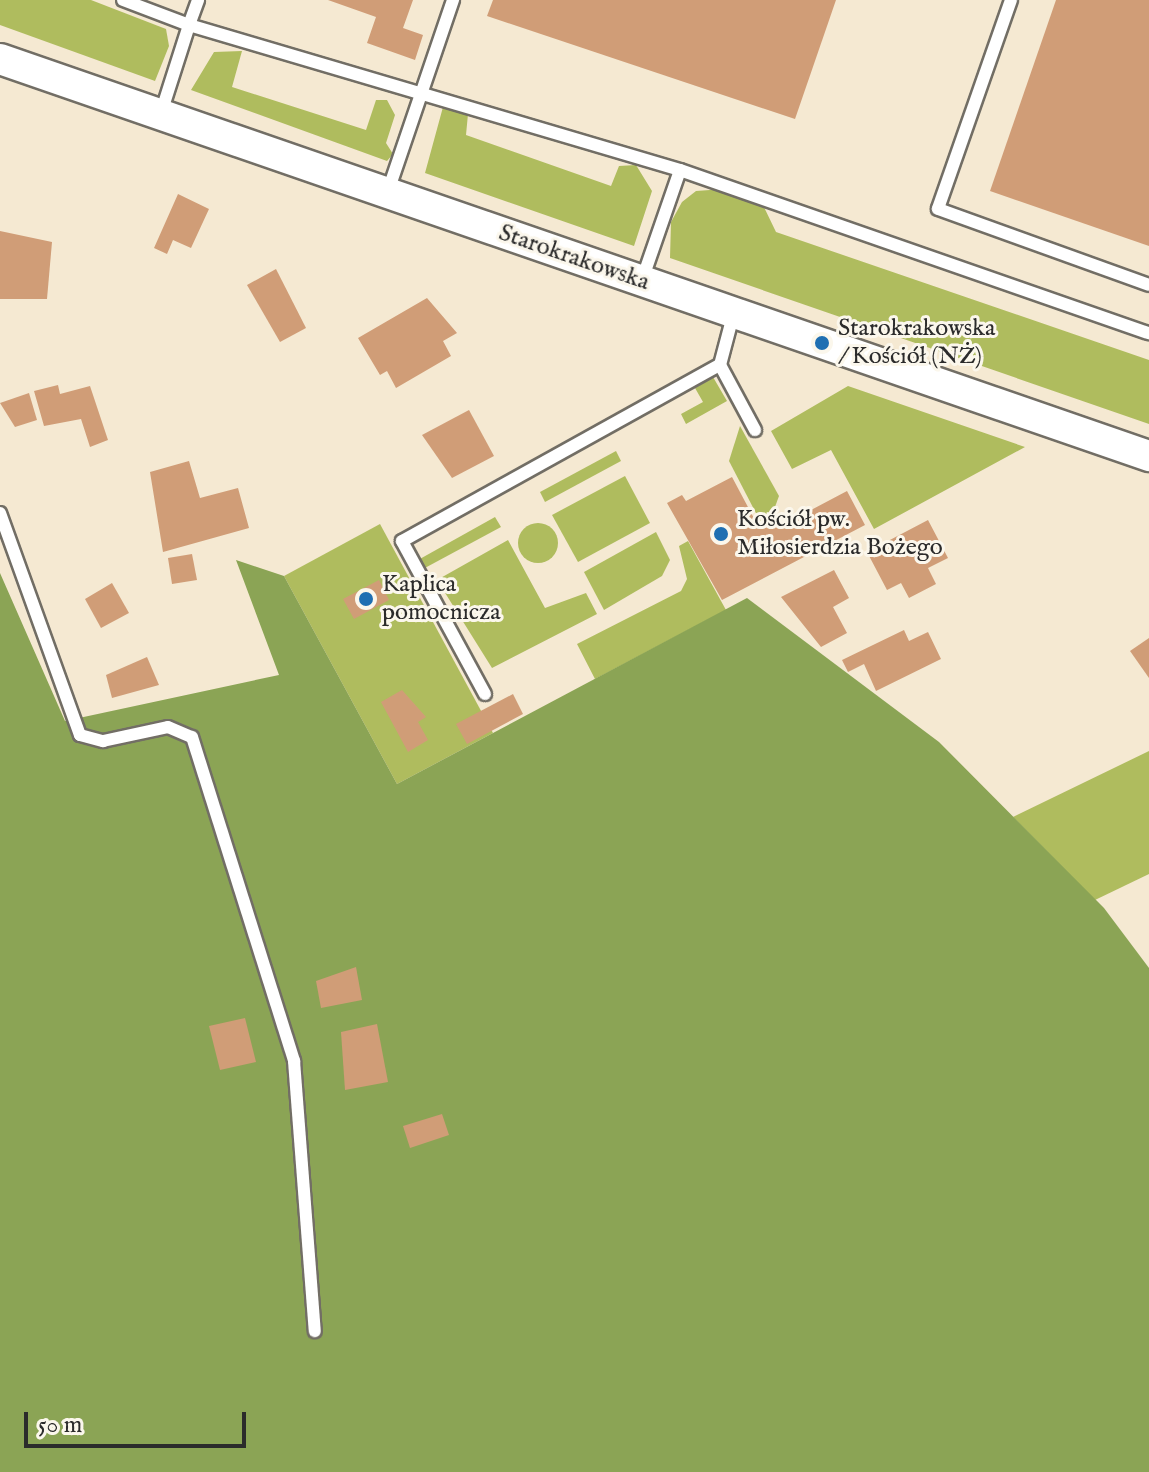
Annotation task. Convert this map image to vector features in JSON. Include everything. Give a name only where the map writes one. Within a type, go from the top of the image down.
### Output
[{"type":"street","name":"Starokrakowska","points":[[0,59],[1149,456]]},
{"type":"lane","points":[[123,0],[189,25],[421,89],[680,170],[1149,333]]},
{"type":"lane","points":[[160,116],[198,0]]},
{"type":"lane","points":[[387,194],[453,0]]},
{"type":"lane","points":[[1011,0],[938,209],[1149,285]]},
{"type":"lane","points":[[642,281],[680,170]]},
{"type":"lane","points":[[734,312],[720,365],[755,430]]},
{"type":"lane","points":[[485,694],[402,541],[720,365]]},
{"type":"lane","points":[[0,513],[80,735],[103,741],[168,727],[192,737],[294,1061],[315,1331]]},
{"type":"green space","points":[[0,0],[91,0],[166,29],[169,46],[155,81],[0,25]]},
{"type":"green space","points":[[242,51],[232,87],[366,130],[376,100],[387,100],[395,115],[386,143],[393,154],[387,161],[191,90],[214,52]]},
{"type":"green space","points":[[443,107],[468,114],[466,135],[611,186],[619,166],[636,165],[652,191],[634,246],[425,173]]},
{"type":"green space","points":[[724,189],[762,203],[776,232],[1149,360],[1149,424],[670,258],[671,222],[682,202],[696,191]]},
{"type":"green space","points":[[713,377],[727,401],[686,424],[681,414],[703,402],[695,388]]},
{"type":"green space","points":[[848,386],[1025,447],[874,529],[831,450],[792,469],[771,431]]},
{"type":"green space","points":[[740,426],[779,496],[772,515],[760,521],[729,461]]},
{"type":"green space","points":[[616,451],[621,461],[545,502],[540,492]]},
{"type":"green space","points":[[625,476],[650,523],[578,562],[552,515]]},
{"type":"green space","points":[[495,517],[501,527],[423,569],[418,560]]},
{"type":"green space","points":[[538,523],[552,529],[558,543],[552,557],[538,563],[524,557],[518,543],[524,529]]},
{"type":"green space","points":[[380,524],[493,733],[397,784],[284,576]]},
{"type":"green space","points":[[656,532],[670,560],[662,576],[604,610],[584,572]]},
{"type":"green space","points":[[508,540],[545,608],[586,593],[597,614],[492,668],[437,580]]},
{"type":"green space","points":[[688,541],[726,610],[595,679],[577,644],[681,591],[687,579],[679,546]]},
{"type":"green space","points":[[236,560],[284,576],[397,784],[747,598],[939,742],[1104,908],[1149,968],[1149,1472],[0,1472],[0,573],[65,721],[279,675]]},
{"type":"green space","points":[[1149,751],[1149,874],[1095,900],[1013,817]]},
{"type":"building","points":[[328,0],[413,0],[403,28],[423,35],[415,60],[367,43],[376,17]]},
{"type":"building","points":[[493,0],[836,0],[795,119],[487,16]]},
{"type":"building","points":[[1056,0],[1149,0],[1149,246],[990,191]]},
{"type":"building","points":[[178,194],[209,209],[191,248],[173,240],[167,254],[154,248]]},
{"type":"building","points":[[0,231],[52,242],[47,299],[0,299]]},
{"type":"building","points":[[276,269],[306,328],[280,342],[247,285]]},
{"type":"building","points":[[427,298],[457,333],[443,341],[451,356],[396,388],[387,371],[380,375],[358,338]]},
{"type":"building","points":[[58,385],[60,394],[90,386],[108,440],[90,447],[81,419],[44,426],[34,391]]},
{"type":"building","points":[[29,393],[37,420],[15,427],[0,403]]},
{"type":"building","points":[[469,410],[494,456],[452,478],[422,435]]},
{"type":"building","points":[[189,461],[200,498],[238,488],[249,528],[163,552],[150,472]]},
{"type":"building","name":"Kościół pw. Miłosierdzia Bożego","points":[[732,477],[757,524],[771,517],[777,528],[847,491],[865,525],[722,600],[667,503],[682,495],[686,501]]},
{"type":"building","points":[[928,520],[948,558],[928,568],[936,584],[909,598],[901,583],[887,590],[867,552]]},
{"type":"building","points":[[192,554],[197,580],[172,584],[168,558]]},
{"type":"building","points":[[834,570],[849,598],[833,607],[847,633],[821,647],[781,597]]},
{"type":"building","name":"Kaplica pomocnicza","points":[[379,580],[389,600],[354,619],[343,599]]},
{"type":"building","points":[[112,583],[129,613],[101,628],[85,599]]},
{"type":"building","points":[[904,630],[909,641],[928,632],[941,659],[876,691],[864,664],[848,672],[842,660]]},
{"type":"building","points":[[1149,638],[1149,678],[1130,651]]},
{"type":"building","points":[[147,657],[159,685],[112,698],[106,675]]},
{"type":"building","points":[[402,690],[426,717],[418,722],[428,740],[408,752],[381,702]]},
{"type":"building","points":[[513,694],[523,714],[467,744],[456,724]]},
{"type":"building","points":[[356,967],[362,1000],[321,1008],[316,981]]},
{"type":"building","points":[[245,1018],[256,1062],[220,1070],[209,1026]]},
{"type":"building","points":[[377,1024],[388,1082],[345,1090],[341,1032]]},
{"type":"building","points":[[442,1114],[449,1135],[410,1148],[403,1126]]},
{"type":"place","name":"Starokrakowska / Kościół (NŻ)","points":[[822,343]]},
{"type":"place","name":"Kościół pw. Miłosierdzia Bożego","points":[[721,534]]},
{"type":"place","name":"Kaplica pomocnicza","points":[[366,599]]}]
